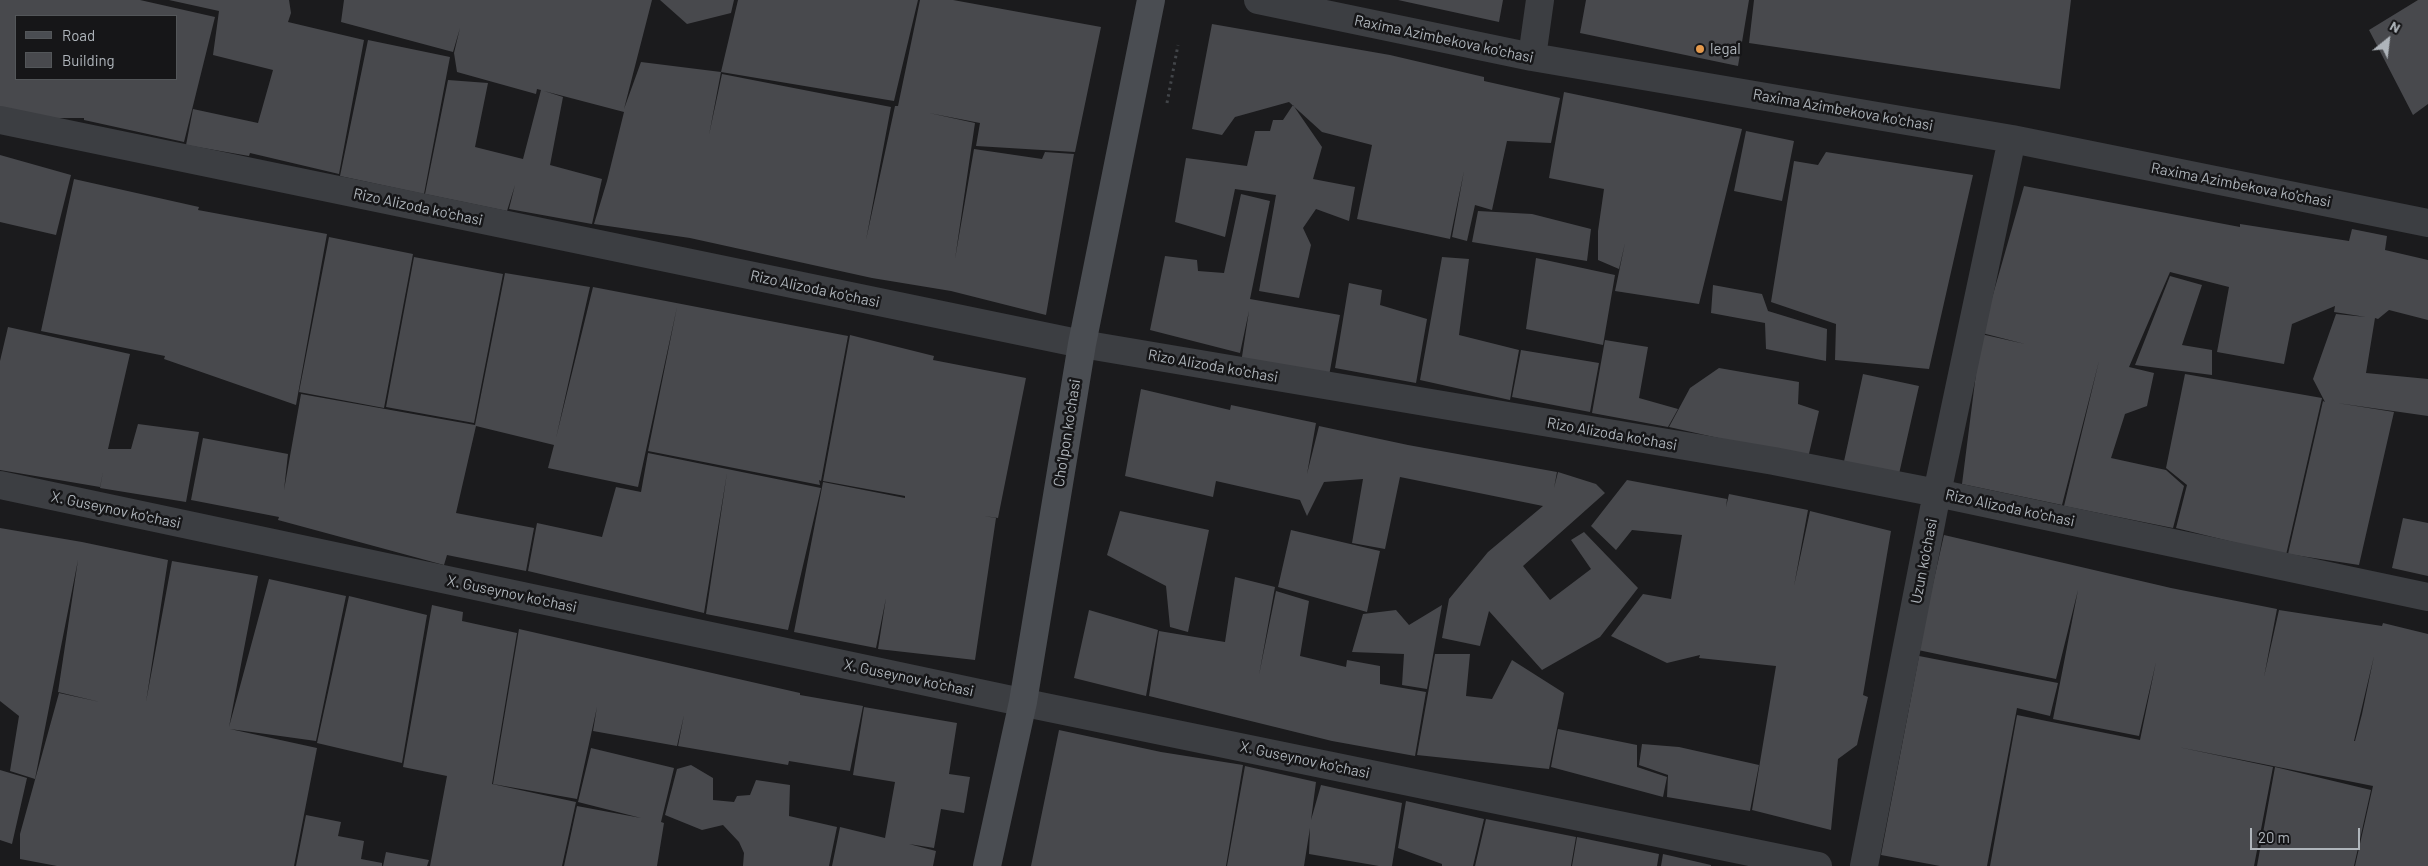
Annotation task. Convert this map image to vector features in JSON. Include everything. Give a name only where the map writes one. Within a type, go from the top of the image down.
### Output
[{"type":"street","name":"Cho'lpon ko'chasi","points":[[987,866],[1023,702],[1082,344],[1151,0]]},
{"type":"street","name":"Raxima Azimbekova ko'chasi","points":[[1258,0],[1532,57],[2012,139],[2428,222]]},
{"type":"street","points":[[1532,57],[1540,0]]},
{"type":"street","name":"Rizo Alizoda ko'chasi","points":[[0,120],[1082,344],[1774,461],[1937,493],[2428,597]]},
{"type":"street","name":"Uzun ko'chasi","points":[[1864,866],[1937,493],[2012,139]]},
{"type":"street","name":"X. Guseynov ko'chasi","points":[[0,485],[1023,702],[1818,866]]},
{"type":"building","points":[[0,0],[140,0],[215,17],[184,142],[84,120],[84,118],[38,118],[0,113]]},
{"type":"building","points":[[169,0],[289,0],[291,13],[288,22],[364,40],[339,174],[250,153],[249,156],[186,145],[193,109],[258,123],[273,70],[213,55],[219,11]]},
{"type":"building","points":[[344,0],[652,0],[624,109],[641,62],[721,72],[709,135],[722,74],[891,107],[866,240],[895,106],[898,106],[920,0],[953,0],[1101,27],[1075,152],[976,146],[980,123],[929,113],[975,123],[955,259],[974,149],[1042,159],[1045,152],[1074,154],[1046,315],[951,291],[872,278],[690,238],[594,224],[624,112],[544,91],[563,97],[550,165],[602,179],[592,224],[509,209],[515,185],[507,211],[425,194],[448,80],[488,83],[475,147],[523,159],[541,90],[537,89],[536,94],[457,72],[454,53],[460,28],[453,52],[341,22]]},
{"type":"building","points":[[660,0],[734,0],[731,13],[687,24]]},
{"type":"building","points":[[738,0],[918,0],[894,101],[721,72]]},
{"type":"building","points":[[1398,0],[1503,0],[1499,22]]},
{"type":"building","name":"legal","points":[[1586,0],[1749,0],[1738,66],[1580,33]]},
{"type":"building","points":[[1754,0],[2071,0],[2060,89],[1749,43]]},
{"type":"building","points":[[2418,0],[2428,0],[2428,104],[2413,115],[2369,30]]},
{"type":"building","points":[[1212,24],[1390,55],[1484,77],[1484,81],[1560,98],[1551,143],[1507,141],[1492,210],[1475,205],[1467,241],[1452,237],[1464,171],[1450,239],[1357,219],[1372,145],[1322,132],[1289,102],[1235,117],[1222,135],[1192,129]]},
{"type":"building","points":[[368,40],[450,57],[424,194],[340,176]]},
{"type":"building","points":[[1564,92],[1742,129],[1699,304],[1615,291],[1625,243],[1619,269],[1598,260],[1598,231],[1604,189],[1549,178]]},
{"type":"building","points":[[1293,105],[1322,147],[1313,179],[1355,187],[1349,221],[1316,209],[1303,228],[1311,245],[1299,298],[1259,291],[1276,195],[1235,189],[1225,237],[1175,222],[1186,158],[1247,166],[1255,131],[1270,131],[1273,120],[1283,120]]},
{"type":"building","points":[[1746,131],[1794,141],[1782,201],[1734,191]]},
{"type":"building","points":[[1826,152],[1973,175],[1929,369],[1835,360],[1836,324],[1771,302],[1794,161],[1818,165]]},
{"type":"building","points":[[0,155],[71,175],[56,235],[0,222]]},
{"type":"building","points":[[74,179],[199,207],[198,210],[327,234],[296,405],[164,359],[165,356],[41,331]]},
{"type":"building","points":[[2024,186],[2240,227],[2240,224],[2349,241],[2352,229],[2387,236],[2385,250],[2428,260],[2428,320],[2389,310],[2378,319],[2375,318],[2366,373],[2428,379],[2428,416],[2337,403],[2394,412],[2359,565],[2288,554],[2323,401],[2325,402],[2313,379],[2336,314],[2366,317],[2334,312],[2335,306],[2292,324],[2284,364],[2217,352],[2229,287],[2170,272],[2129,367],[2154,373],[2147,406],[2125,414],[2111,458],[2166,470],[2184,486],[2173,528],[2064,506],[2099,361],[2062,505],[1962,484],[1981,334],[2025,344],[1982,333]]},
{"type":"building","points":[[1241,194],[1270,201],[1250,299],[1340,315],[1329,376],[1241,363],[1249,311],[1240,353],[1150,330],[1165,256],[1197,260],[1198,271],[1224,273]]},
{"type":"building","points":[[1478,211],[1532,214],[1591,229],[1587,261],[1472,242]]},
{"type":"building","points":[[329,237],[413,254],[384,408],[299,392]]},
{"type":"building","points":[[414,257],[503,274],[474,423],[386,407]]},
{"type":"building","points":[[1442,257],[1469,259],[1459,335],[1519,350],[1510,400],[1420,380]]},
{"type":"building","points":[[1536,258],[1615,275],[1603,345],[1526,329]]},
{"type":"building","points":[[505,273],[590,287],[556,438],[593,287],[848,336],[821,481],[819,480],[820,485],[648,451],[677,307],[638,487],[548,468],[554,445],[476,426],[456,513],[534,528],[526,571],[447,555],[444,565],[278,520],[279,517],[191,500],[203,438],[288,454],[284,490],[301,394],[475,425]]},
{"type":"building","points":[[2170,276],[2202,285],[2182,345],[2212,350],[2212,375],[2135,365]]},
{"type":"building","points":[[1349,283],[1382,290],[1380,305],[1427,319],[1416,383],[1335,368]]},
{"type":"building","points":[[1713,285],[1762,294],[1768,311],[1827,329],[1826,361],[1766,349],[1765,323],[1711,313]]},
{"type":"building","points":[[8,327],[130,354],[108,449],[131,449],[138,424],[199,432],[186,502],[100,488],[103,472],[100,487],[0,470],[0,361]]},
{"type":"building","points":[[850,335],[934,356],[933,360],[1026,378],[998,518],[984,516],[996,518],[975,660],[878,649],[886,598],[876,648],[794,632],[823,482],[905,498],[905,496],[823,481]]},
{"type":"building","points":[[1605,340],[1648,347],[1639,398],[1678,409],[1668,427],[1592,413]]},
{"type":"building","points":[[1521,350],[1599,363],[1590,412],[1512,397]]},
{"type":"building","points":[[1719,368],[1799,382],[1798,404],[1819,411],[1808,458],[1669,427],[1690,388]]},
{"type":"building","points":[[1863,374],[1919,386],[1899,474],[1843,466]]},
{"type":"building","points":[[2185,374],[2322,398],[2286,555],[2176,528],[2187,485],[2166,468]]},
{"type":"building","points":[[1141,389],[1230,410],[1231,405],[1316,423],[1307,474],[1319,426],[1408,445],[1557,472],[1554,488],[1558,472],[1596,484],[1605,493],[1523,566],[1550,600],[1591,569],[1571,540],[1584,532],[1638,588],[1600,637],[1542,670],[1489,611],[1480,646],[1442,638],[1449,599],[1488,552],[1543,506],[1400,477],[1385,549],[1352,543],[1363,479],[1324,482],[1307,516],[1300,500],[1216,481],[1213,497],[1125,476]]},
{"type":"building","points":[[648,453],[821,488],[788,630],[706,614],[727,473],[704,613],[528,571],[537,523],[602,537],[616,487],[641,492]]},
{"type":"building","points":[[1627,480],[1727,499],[1726,507],[1729,494],[1808,510],[1794,586],[1810,511],[1891,531],[1863,695],[1868,697],[1857,745],[1838,759],[1831,830],[1752,810],[1776,666],[1699,658],[1700,655],[1667,663],[1611,636],[1643,594],[1671,599],[1682,535],[1632,530],[1616,550],[1591,526]]},
{"type":"building","points":[[1120,511],[1209,530],[1188,632],[1170,627],[1166,586],[1107,555]]},
{"type":"building","points":[[2403,518],[2428,523],[2428,576],[2392,568]]},
{"type":"building","points":[[0,528],[82,542],[168,560],[146,702],[172,561],[258,576],[229,727],[269,579],[346,596],[316,741],[230,729],[317,748],[294,866],[57,866],[20,859],[20,834],[59,693],[100,702],[58,692],[78,560],[35,779],[10,771],[19,716],[0,701]]},
{"type":"building","points":[[1291,530],[1380,551],[1367,612],[1278,587]]},
{"type":"building","points":[[1944,535],[2171,588],[2277,609],[2264,677],[2279,610],[2382,626],[2383,623],[2428,634],[2428,866],[2355,866],[2373,786],[2178,747],[2273,767],[2254,866],[1990,866],[2017,715],[2140,740],[2156,662],[2139,736],[2053,719],[2078,590],[2056,679],[1918,650]],"holes":[[[2374,656],[2362,714],[2354,741]]]},
{"type":"building","points":[[1235,577],[1275,587],[1259,675],[1276,591],[1309,601],[1300,656],[1346,667],[1347,660],[1380,666],[1380,684],[1426,692],[1415,756],[1332,741],[1149,696],[1159,631],[1225,642]]},
{"type":"building","points":[[349,596],[427,615],[402,763],[317,743]]},
{"type":"building","points":[[432,605],[463,612],[462,621],[517,633],[492,784],[576,802],[562,866],[430,866],[447,776],[403,767]]},
{"type":"building","points":[[1442,605],[1427,689],[1402,685],[1404,654],[1352,652],[1363,614],[1396,610],[1409,625]]},
{"type":"building","points":[[1089,610],[1158,630],[1146,696],[1074,678]]},
{"type":"building","points":[[519,629],[800,693],[800,695],[863,706],[850,771],[789,761],[788,765],[678,746],[684,715],[677,746],[593,731],[597,707],[577,799],[493,784]]},
{"type":"building","points":[[1435,654],[1470,654],[1466,696],[1492,699],[1512,660],[1564,693],[1549,769],[1417,755]]},
{"type":"building","points":[[1919,656],[2058,683],[2050,716],[2017,708],[1987,866],[1940,866],[1881,855]]},
{"type":"building","points":[[864,707],[957,723],[949,774],[970,777],[964,813],[941,809],[934,848],[909,844],[936,851],[933,866],[832,866],[840,827],[885,838],[895,782],[853,775]]},
{"type":"building","points":[[1558,729],[1637,745],[1637,767],[1667,777],[1663,797],[1551,767]]},
{"type":"building","points":[[1059,730],[1161,752],[1243,765],[1226,866],[1031,866]]},
{"type":"building","points":[[1642,744],[1679,747],[1759,765],[1750,811],[1667,797],[1668,775],[1639,765]]},
{"type":"building","points":[[591,748],[674,768],[661,822],[664,823],[657,866],[564,866],[577,806],[641,818],[578,802]]},
{"type":"building","points":[[691,765],[713,778],[713,800],[734,802],[737,796],[750,795],[756,780],[790,785],[789,816],[837,827],[829,866],[743,866],[744,853],[739,842],[723,825],[702,830],[665,815],[677,769]]},
{"type":"building","points":[[1245,766],[1316,782],[1311,820],[1321,785],[1402,803],[1392,866],[1379,866],[1309,854],[1310,828],[1304,866],[1227,866]]},
{"type":"building","points":[[2275,767],[2371,790],[2354,866],[2257,866]]},
{"type":"building","points":[[0,770],[27,778],[12,844],[0,840]]},
{"type":"building","points":[[1406,801],[1484,819],[1473,866],[1442,866],[1442,864],[1398,848]]},
{"type":"building","points":[[306,815],[341,822],[338,836],[364,841],[361,859],[382,863],[382,866],[296,866]]},
{"type":"building","points":[[1486,819],[1576,837],[1571,866],[1475,866]]},
{"type":"building","points":[[1577,837],[1659,854],[1657,866],[1572,866]]},
{"type":"building","points":[[386,852],[429,860],[427,866],[383,866]]},
{"type":"building","points":[[1663,854],[1711,865],[1711,866],[1661,866]]},
{"type":"place","name":"legal","points":[[1700,49]]}]
